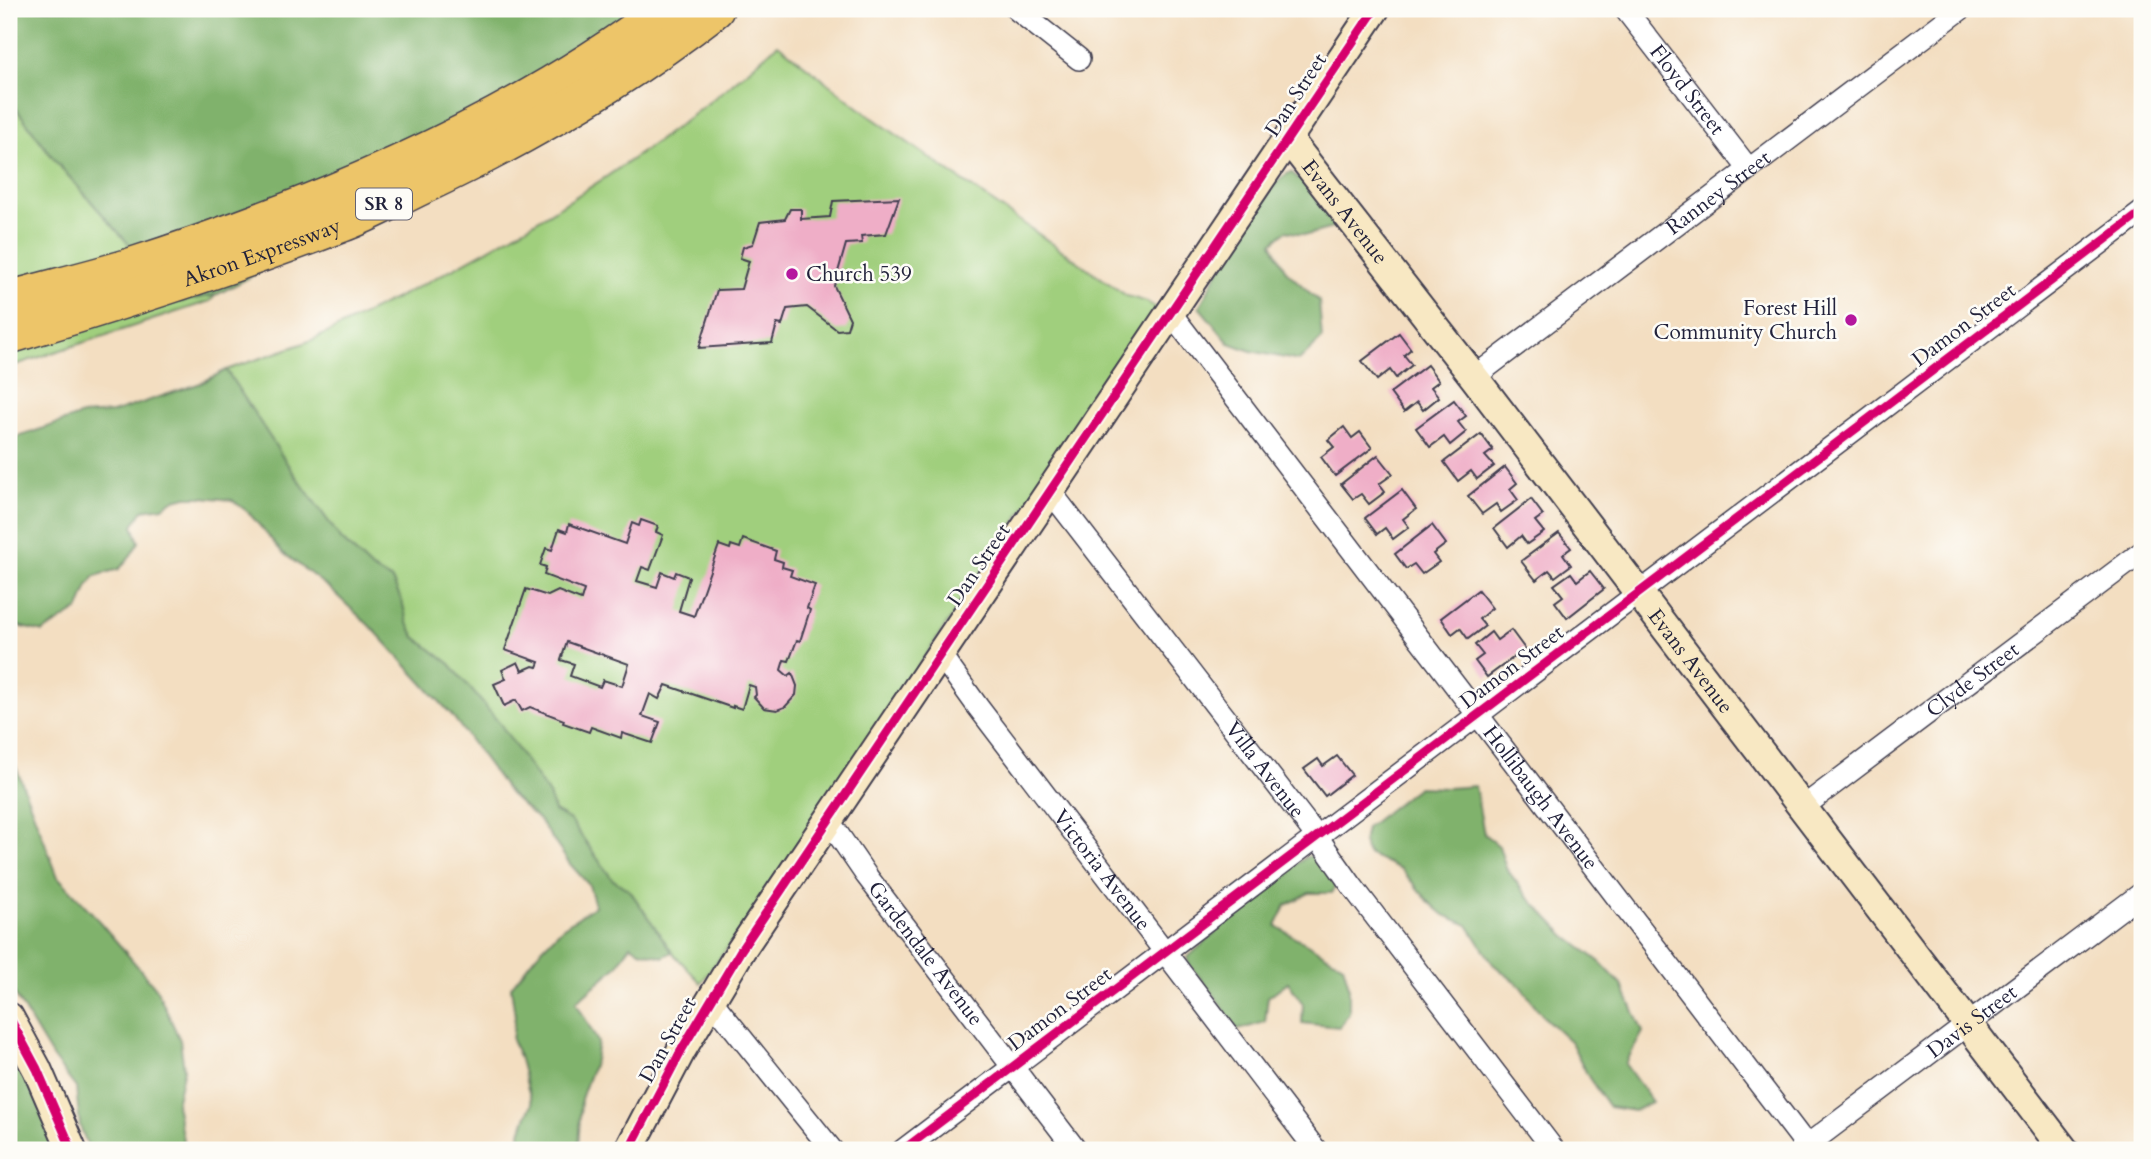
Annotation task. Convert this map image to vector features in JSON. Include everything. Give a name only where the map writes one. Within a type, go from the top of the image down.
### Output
[{"type":"highway","name":"Akron Expressway","points":[[13,322],[126,268],[281,214],[425,151],[531,95],[634,32],[665,9]]},
{"type":"highway","name":"Akron Expressway","points":[[13,322],[185,279],[342,224],[480,159],[574,106],[664,49],[715,9]]},
{"type":"street","points":[[1016,9],[1079,59]]},
{"type":"street","name":"Dan Street","points":[[629,1150],[741,950],[1375,9]]},
{"type":"street","name":"Floyd Street","points":[[1625,9],[1748,169]]},
{"type":"street","name":"Ranney Street","points":[[1474,377],[1961,9]]},
{"type":"street","name":"Evans Avenue","points":[[1289,140],[1474,377],[2064,1150]]},
{"type":"street","name":"Damon Street","points":[[903,1150],[2142,212]]},
{"type":"street","name":"Hollibaugh Avenue","points":[[1170,312],[1806,1149]]},
{"type":"street","name":"Villa Avenue","points":[[1050,491],[1554,1150]]},
{"type":"street","name":"Clyde Street","points":[[1803,807],[2142,552]]},
{"type":"street","name":"Victoria Avenue","points":[[940,654],[1315,1150]]},
{"type":"street","name":"Gardendale Avenue","points":[[828,821],[866,875],[1076,1150]]},
{"type":"street","name":"Davis Street","points":[[1806,1149],[2142,893]]},
{"type":"street","points":[[711,1000],[832,1150]]},
{"type":"street","points":[[9,1017],[37,1069],[72,1150]]},
{"type":"green space","points":[[9,9],[678,9],[256,274],[216,295],[180,302],[57,163],[15,107],[9,107]]},
{"type":"green space","points":[[778,44],[867,114],[1127,296],[1147,302],[1158,309],[753,913],[701,983],[672,952],[630,891],[612,879],[570,820],[554,811],[549,795],[450,664],[415,637],[392,580],[372,569],[341,539],[290,468],[226,370],[323,335],[502,241],[599,182],[645,150],[735,81]]},
{"type":"green space","points":[[9,107],[15,107],[57,163],[180,301],[216,295],[210,301],[9,367],[9,167],[17,155],[9,134]]},
{"type":"green space","points":[[1291,172],[1318,196],[1336,227],[1307,235],[1286,231],[1272,243],[1286,271],[1319,301],[1322,339],[1299,361],[1251,351],[1229,343],[1199,307],[1252,212],[1278,180]]},
{"type":"green space","points":[[226,370],[290,468],[341,539],[372,569],[392,580],[415,637],[450,664],[501,725],[549,795],[554,811],[570,820],[612,879],[630,891],[672,952],[663,957],[640,951],[631,945],[617,966],[576,1002],[598,1042],[595,1060],[581,1099],[578,1150],[516,1150],[532,1104],[512,1040],[515,1016],[511,987],[562,928],[595,906],[589,885],[570,864],[539,820],[510,794],[451,714],[374,630],[329,588],[282,552],[248,512],[232,500],[202,497],[186,497],[171,501],[163,507],[143,510],[133,526],[139,542],[127,561],[119,569],[95,576],[79,609],[43,632],[9,624],[9,440],[82,415],[112,413],[201,383]]},
{"type":"green space","points":[[9,749],[58,877],[156,988],[180,1040],[184,1069],[176,1104],[185,1150],[89,1150],[80,1126],[76,1088],[53,1058],[9,985]]},
{"type":"green space","points":[[1475,786],[1484,834],[1499,846],[1506,868],[1527,896],[1566,936],[1600,962],[1622,985],[1643,1032],[1625,1064],[1652,1102],[1634,1111],[1609,1107],[1589,1078],[1571,1042],[1544,1017],[1520,986],[1493,964],[1468,925],[1444,915],[1401,869],[1368,854],[1363,843],[1366,828],[1418,787]]},
{"type":"green space","points":[[1320,854],[1338,882],[1331,893],[1309,893],[1286,905],[1276,926],[1343,965],[1349,986],[1349,1013],[1339,1027],[1302,1023],[1303,1004],[1288,982],[1268,997],[1265,1022],[1238,1030],[1190,966],[1187,958],[1257,895],[1306,857]]},
{"type":"green space","points":[[9,1040],[59,1150],[15,1150],[9,1125]]},
{"type":"building","name":"Church 539","points":[[899,198],[886,234],[861,236],[862,243],[846,244],[834,286],[850,319],[847,329],[837,330],[807,307],[787,309],[782,325],[777,324],[772,343],[699,348],[717,290],[741,289],[749,261],[740,258],[743,247],[753,244],[760,222],[785,219],[790,209],[801,209],[801,219],[830,217],[833,201]]},
{"type":"building","points":[[1399,333],[1411,349],[1404,355],[1412,365],[1396,378],[1390,370],[1377,380],[1362,361]]},
{"type":"building","points":[[1427,365],[1439,381],[1431,387],[1439,397],[1423,410],[1417,402],[1404,412],[1390,393]]},
{"type":"building","points":[[1454,400],[1466,416],[1458,422],[1466,432],[1450,445],[1444,437],[1430,447],[1416,428]]},
{"type":"building","points":[[1344,427],[1352,438],[1360,432],[1372,448],[1335,476],[1321,457],[1334,447],[1328,440]]},
{"type":"building","points":[[1481,434],[1493,450],[1485,456],[1494,466],[1477,479],[1471,471],[1458,481],[1444,462]]},
{"type":"building","points":[[1378,455],[1393,474],[1379,484],[1385,492],[1369,504],[1361,494],[1353,499],[1341,484]]},
{"type":"building","points":[[1505,467],[1517,483],[1510,489],[1518,500],[1501,512],[1496,504],[1482,514],[1468,496]]},
{"type":"building","points":[[1402,490],[1416,509],[1403,519],[1409,527],[1393,539],[1385,528],[1377,534],[1365,518]]},
{"type":"building","points":[[1531,499],[1543,515],[1535,521],[1544,532],[1527,544],[1521,536],[1508,547],[1494,528]]},
{"type":"building","points":[[641,520],[658,526],[656,532],[663,535],[650,570],[642,567],[637,581],[657,587],[662,572],[674,577],[676,572],[689,577],[679,611],[694,616],[719,545],[730,549],[731,545],[740,548],[743,539],[776,551],[774,559],[783,562],[782,567],[792,570],[790,576],[815,585],[800,641],[797,640],[789,661],[784,660],[781,670],[788,676],[792,673],[797,686],[796,695],[785,707],[777,710],[764,708],[754,697],[755,687],[749,685],[742,709],[666,685],[659,699],[650,694],[642,716],[660,722],[652,743],[622,733],[621,738],[591,727],[589,732],[530,707],[522,711],[516,700],[504,706],[494,684],[506,679],[502,670],[518,662],[522,671],[537,667],[539,662],[505,650],[526,589],[548,596],[558,591],[581,600],[584,590],[544,575],[546,567],[540,565],[546,548],[552,550],[559,529],[567,532],[569,524],[625,544],[632,523],[639,526]],"holes":[[[567,642],[629,664],[622,686],[603,680],[600,687],[570,676],[574,664],[561,660]]]},
{"type":"building","points":[[1432,525],[1446,544],[1433,554],[1439,562],[1422,574],[1414,564],[1406,569],[1395,554]]},
{"type":"building","points":[[1559,533],[1571,548],[1563,554],[1571,565],[1555,577],[1549,570],[1536,580],[1521,561]]},
{"type":"building","points":[[1590,571],[1604,589],[1567,618],[1555,602],[1563,596],[1554,585],[1571,573],[1577,581]]},
{"type":"building","points":[[1478,590],[1492,608],[1479,619],[1485,626],[1468,639],[1460,628],[1452,634],[1441,618]]},
{"type":"building","points":[[1511,630],[1525,649],[1487,677],[1475,661],[1483,655],[1475,645],[1491,632],[1497,640]]},
{"type":"building","points":[[1337,756],[1352,775],[1325,796],[1304,769],[1318,759],[1323,766]]},
{"type":"cycle path","points":[[629,1150],[682,1049],[741,950],[1375,9]]},
{"type":"cycle path","points":[[903,1150],[2142,212]]},
{"type":"cycle path","points":[[9,1017],[37,1069],[72,1150]]},
{"type":"place","name":"Church 539","points":[[792,274]]},
{"type":"place","name":"Forest Hill Community Church","points":[[1851,320]]}]
